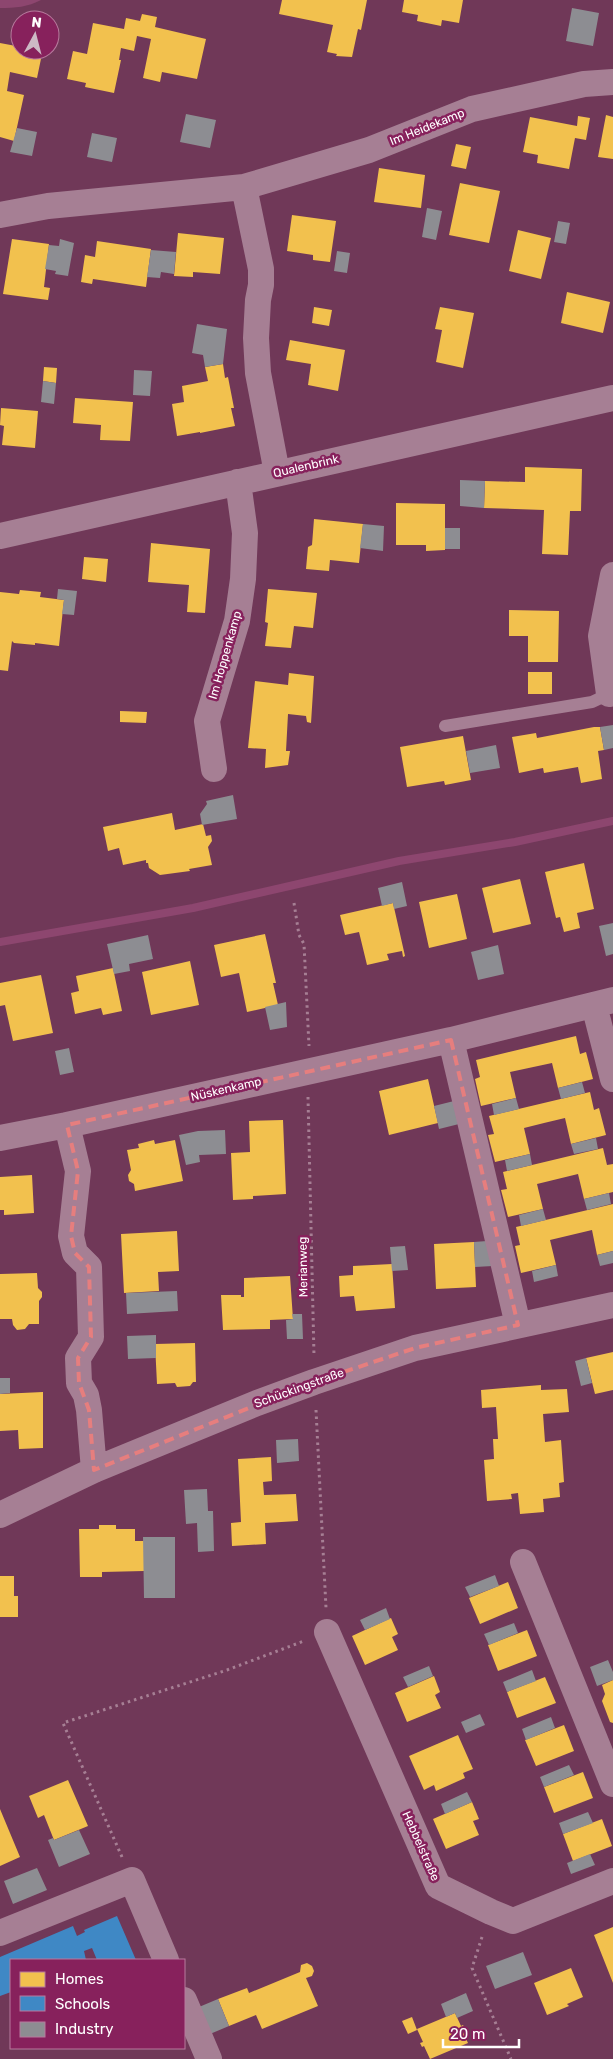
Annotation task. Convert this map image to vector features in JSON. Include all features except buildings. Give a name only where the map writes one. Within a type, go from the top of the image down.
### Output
[{"type":"street","name":"Im Heidekamp","points":[[0,215],[48,206],[244,187],[369,150],[472,109],[584,84],[613,82]]},
{"type":"street","points":[[244,187],[261,269],[256,338],[258,373],[277,473]]},
{"type":"street","name":"Qualenbrink","points":[[0,536],[277,473],[612,401]]},
{"type":"street","name":"Im Hoppenkamp","points":[[214,768],[207,722],[237,621],[243,579],[245,533],[238,482]]},
{"type":"street","points":[[609,694],[601,636],[613,575]]},
{"type":"street","name":"Nüskenkamp","points":[[0,1138],[67,1125],[451,1040],[603,1002],[613,1079]]},
{"type":"street","points":[[451,1040],[518,1325]]},
{"type":"street","points":[[67,1125],[78,1171],[71,1236],[75,1253],[89,1267],[91,1337],[78,1358],[79,1383],[86,1395],[89,1410],[94,1470]]},
{"type":"street","name":"Schückingstraße","points":[[0,1514],[94,1470],[257,1403],[314,1382],[415,1348],[613,1305]]},
{"type":"street","points":[[523,1562],[613,1784]]},
{"type":"street","name":"Hebbelstraße","points":[[327,1632],[438,1886],[513,1921],[613,1881]]},
{"type":"street","points":[[0,1933],[132,1880],[166,1959]]},
{"type":"street","points":[[185,2002],[209,2059]]},
{"type":"lane","points":[[446,726],[592,702],[609,694]]},
{"type":"path","name":"Merianweg","points":[[294,903],[299,935],[304,944],[309,1043],[307,1071],[314,1382],[327,1632]]},
{"type":"path","points":[[132,1880],[63,1723],[227,1670],[327,1632]]},
{"type":"path","points":[[491,1912],[472,1968],[511,2059]]},
{"type":"highlighted area","points":[[451,1040],[518,1325],[415,1348],[314,1382],[94,1470],[89,1410],[79,1383],[78,1358],[91,1337],[89,1267],[75,1253],[71,1236],[78,1171],[67,1125]]},
{"type":"shaded area","points":[[0,0],[41,0],[21,7],[0,8]]},
{"type":"waterway","points":[[0,942],[193,908],[399,861],[515,842],[613,821]]}]
